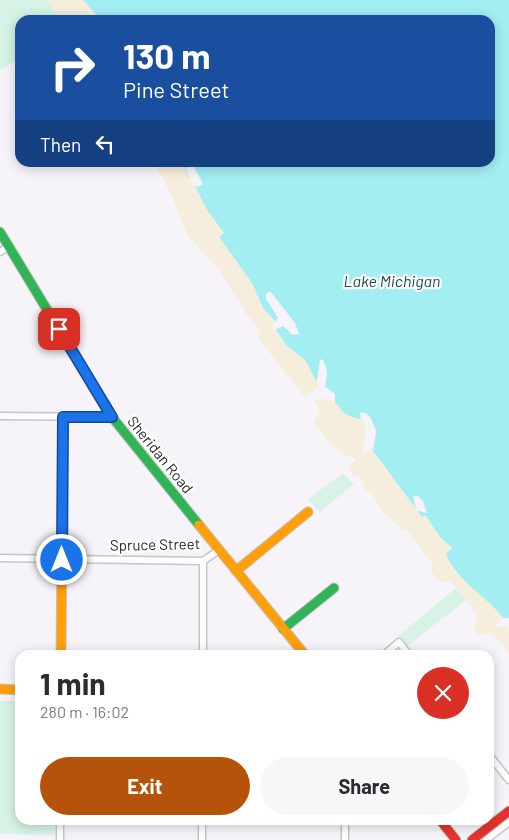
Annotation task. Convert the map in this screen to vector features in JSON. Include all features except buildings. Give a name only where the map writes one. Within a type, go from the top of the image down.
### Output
[{"type":"street","name":"Sheridan Road","points":[[0,232],[112,417],[301,650]]},
{"type":"street","points":[[0,252],[9,246]]},
{"type":"street","points":[[0,416],[112,417]]},
{"type":"street","points":[[61,650],[63,417]]},
{"type":"street","points":[[236,571],[308,512]]},
{"type":"street","name":"Spruce Street","points":[[0,558],[203,561],[219,550]]},
{"type":"street","points":[[203,561],[203,650]]},
{"type":"street","points":[[284,628],[334,588]]},
{"type":"street","points":[[390,650],[399,642],[405,650]]},
{"type":"street","points":[[0,689],[15,690]]},
{"type":"street","points":[[494,761],[509,780]]},
{"type":"street","points":[[486,840],[505,825],[509,811]]},
{"type":"street","points":[[60,825],[60,840]]},
{"type":"street","points":[[202,825],[202,840]]},
{"type":"street","points":[[345,825],[345,840]]},
{"type":"street","points":[[444,825],[456,840]]},
{"type":"street","points":[[472,840],[505,825]]},
{"type":"green space","points":[[0,0],[48,0],[57,15],[15,15],[15,61],[0,70]]},
{"type":"green space","points":[[343,473],[354,484],[320,512],[308,499]]},
{"type":"green space","points":[[456,588],[466,600],[406,647],[397,637]]},
{"type":"green space","points":[[0,701],[15,701],[15,825],[55,825],[55,835],[0,834]]},
{"type":"sand","points":[[48,0],[83,0],[96,15],[57,15]]},
{"type":"sand","points":[[156,167],[184,167],[207,210],[224,234],[219,237],[252,283],[263,308],[276,322],[273,325],[286,345],[306,361],[321,384],[305,398],[257,336],[261,332],[247,315],[217,267],[188,236],[170,192]]},
{"type":"sand","points":[[319,398],[335,402],[358,419],[361,418],[364,422],[366,430],[362,451],[366,453],[372,447],[376,457],[422,516],[425,515],[441,538],[452,549],[455,572],[496,609],[503,618],[494,625],[498,628],[504,626],[509,630],[509,654],[496,637],[489,633],[479,635],[474,628],[478,616],[454,585],[449,581],[439,582],[431,571],[433,564],[407,530],[403,530],[382,511],[373,495],[365,489],[363,481],[357,476],[353,476],[349,468],[356,459],[337,449],[313,421],[319,414],[319,408],[314,402]]},
{"type":"water","name":"Lake Michigan","points":[[83,0],[509,0],[509,618],[503,618],[457,573],[446,554],[452,548],[441,538],[425,515],[422,517],[373,451],[376,430],[366,413],[360,415],[361,418],[358,419],[345,414],[335,402],[335,394],[315,379],[306,361],[286,345],[273,325],[276,322],[263,308],[252,283],[219,237],[224,233],[207,210],[184,167],[495,167],[495,15],[96,15]]},
{"type":"pier","points":[[186,167],[194,167],[203,184],[198,187],[192,184]]},
{"type":"pier","points":[[270,291],[295,323],[299,334],[293,335],[283,326],[274,330],[272,327],[278,318],[266,299],[266,294]]},
{"type":"pier","points":[[320,359],[324,361],[327,372],[325,390],[318,385],[317,381]]},
{"type":"pier","points":[[363,412],[370,417],[376,430],[375,441],[370,448],[374,430],[365,415],[363,415],[363,420],[361,418],[360,413]]},
{"type":"pier","points":[[413,496],[418,496],[423,501],[427,513],[415,510]]},
{"type":"traffic: fast","points":[[0,232],[112,417],[199,525]]},
{"type":"traffic: fast","points":[[283,629],[334,588]]},
{"type":"traffic: slow","points":[[61,650],[63,417]]},
{"type":"traffic: slow","points":[[236,571],[308,512]]},
{"type":"traffic: slow","points":[[199,525],[301,650]]},
{"type":"traffic: slow","points":[[0,689],[15,690]]},
{"type":"traffic: jam","points":[[494,823],[509,811]]},
{"type":"traffic: jam","points":[[444,825],[456,840]]},
{"type":"traffic: jam","points":[[472,840],[491,825]]},
{"type":"route","points":[[59,329],[112,417],[63,417],[62,560]]}]
